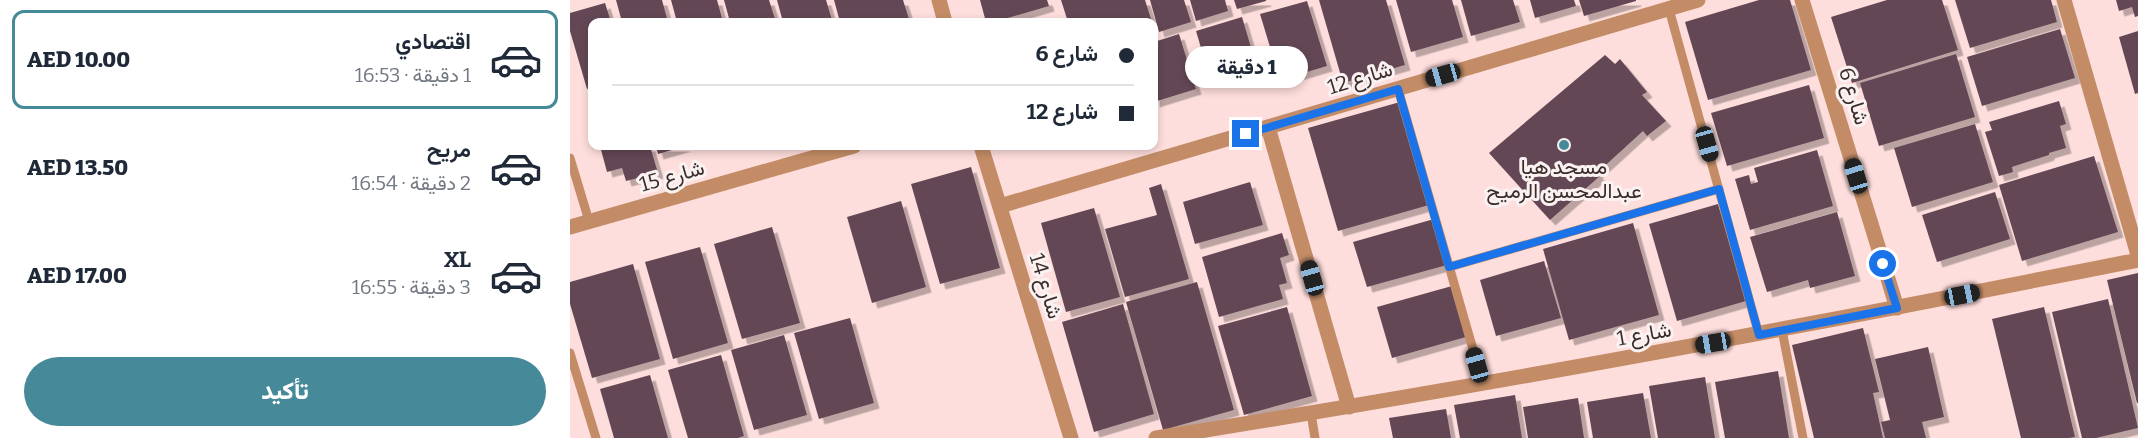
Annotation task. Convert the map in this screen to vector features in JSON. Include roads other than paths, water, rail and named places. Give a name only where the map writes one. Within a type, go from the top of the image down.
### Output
[{"type":"street","points":[[939,0],[944,18]]},
{"type":"street","name":"شارع 12","points":[[1000,206],[1698,0]]},
{"type":"street","name":"شارع 6","points":[[1802,0],[1897,308]]},
{"type":"street","points":[[2064,0],[2138,255]]},
{"type":"street","points":[[1268,127],[1349,407]]},
{"type":"street","name":"شارع 15","points":[[570,226],[840,150]]},
{"type":"street","name":"شارع 14","points":[[982,150],[1071,438]]},
{"type":"street","name":"شارع 1","points":[[1156,438],[1349,407],[1759,335],[2138,260]]},
{"type":"lane","points":[[1669,9],[1759,335]]},
{"type":"lane","points":[[1398,89],[1483,384]]},
{"type":"lane","points":[[570,158],[589,221]]},
{"type":"lane","points":[[1449,267],[1719,189]]},
{"type":"lane","points":[[1782,330],[1803,438]]},
{"type":"lane","points":[[570,353],[596,438]]},
{"type":"lane","points":[[1311,413],[1315,438]]},
{"type":"place","name":"مسجد هيا عبدالمحسن الرميح","points":[[1564,145]]}]
